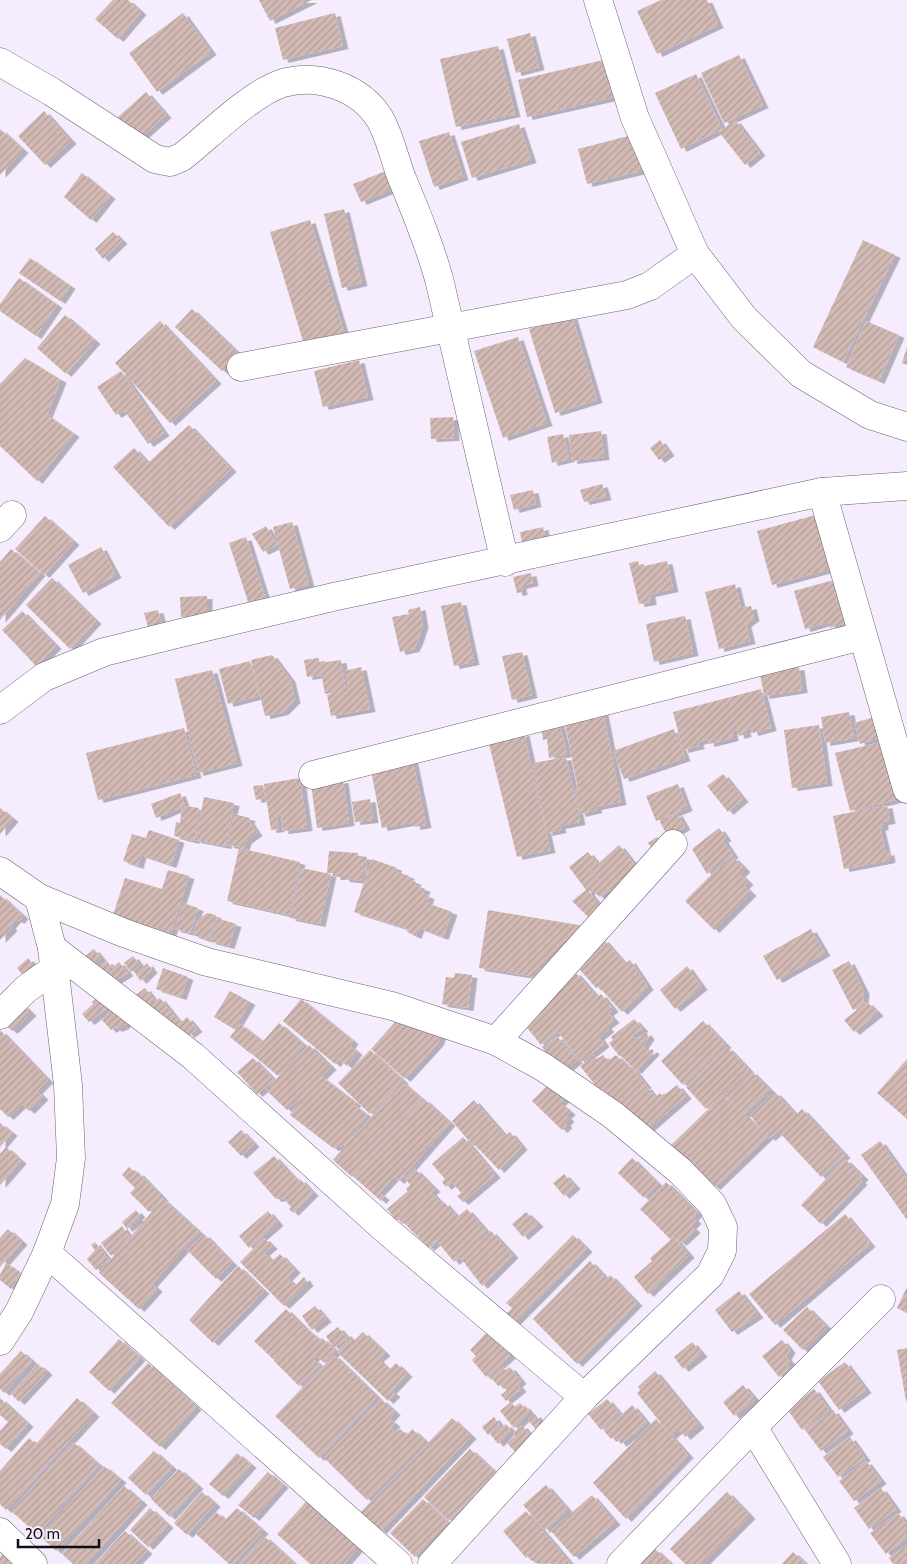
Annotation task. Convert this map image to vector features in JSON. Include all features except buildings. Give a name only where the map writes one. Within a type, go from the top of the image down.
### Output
[{"type":"street","points":[[598,0],[635,118],[695,254],[744,318],[801,374],[870,415],[907,427]]},
{"type":"street","points":[[0,62],[52,92],[155,159],[170,162],[182,157],[252,100],[282,84],[310,79],[340,85],[361,98],[373,111],[390,138],[400,173],[429,243],[451,329],[504,562]]},
{"type":"street","points":[[241,367],[627,295],[650,286],[695,254]]},
{"type":"street","points":[[0,710],[44,677],[104,652],[333,597],[504,562],[822,492],[907,486]]},
{"type":"street","points":[[822,492],[907,789]]},
{"type":"street","points":[[313,775],[862,636]]},
{"type":"street","points":[[496,1041],[673,844]]},
{"type":"street","points":[[0,871],[38,898],[124,933],[207,962],[392,1006],[496,1041],[543,1068],[614,1115],[687,1178],[712,1204],[723,1227],[722,1252],[710,1275],[584,1398],[432,1564]]},
{"type":"street","points":[[0,1341],[19,1312],[47,1253],[65,1204],[71,1158],[68,1085],[53,958],[38,898]]},
{"type":"street","points":[[53,958],[193,1056],[386,1230],[584,1398]]},
{"type":"street","points":[[0,1015],[53,958]]},
{"type":"street","points":[[47,1253],[398,1564]]},
{"type":"street","points":[[621,1564],[753,1427],[881,1299]]},
{"type":"street","points":[[753,1427],[837,1564]]},
{"type":"street","points":[[0,1532],[33,1564]]}]
